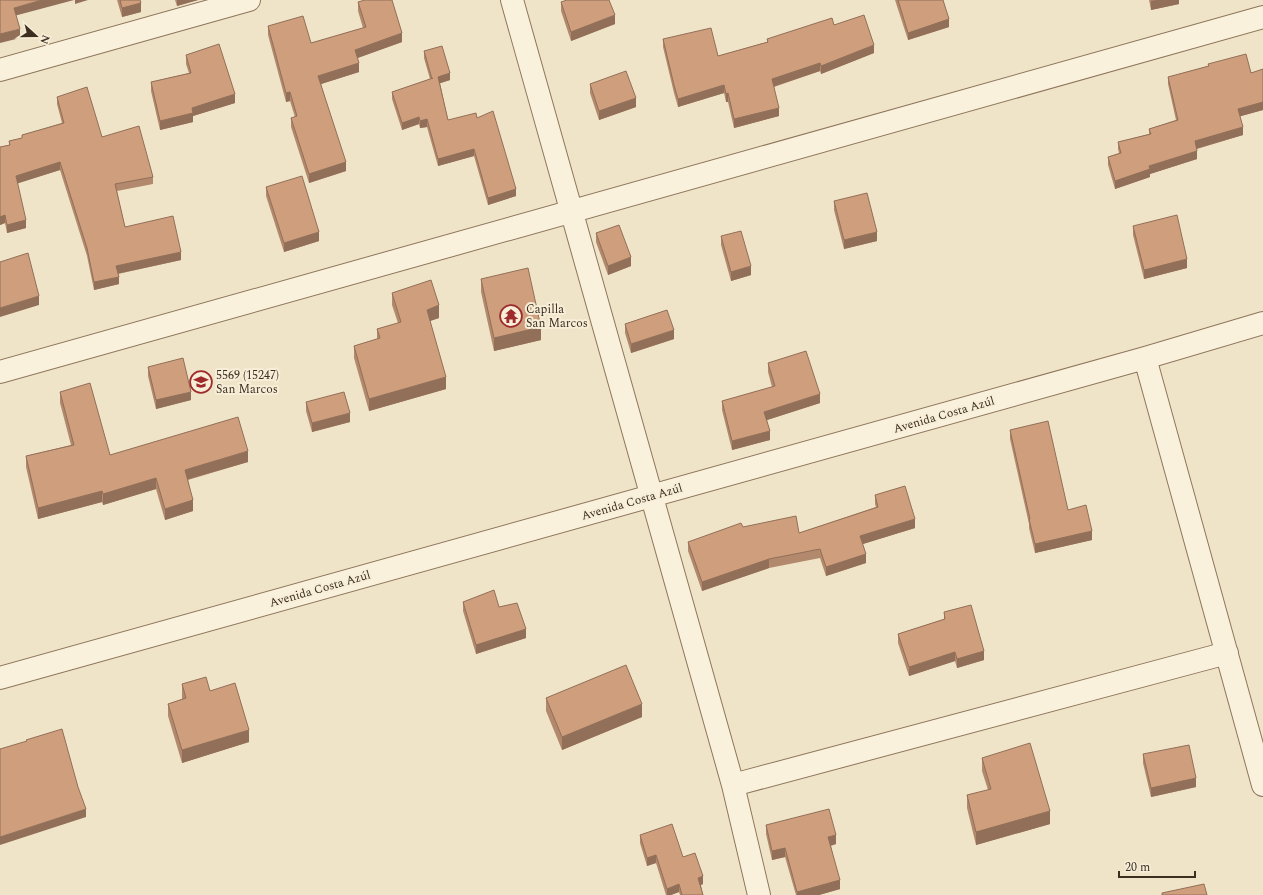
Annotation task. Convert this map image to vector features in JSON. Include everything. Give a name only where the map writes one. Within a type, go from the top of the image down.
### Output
[{"type":"street","points":[[0,70],[248,0]]},
{"type":"street","points":[[512,0],[733,785],[759,895]]},
{"type":"street","points":[[0,372],[1263,18]]},
{"type":"street","name":"Avenida Costa Azúl","points":[[0,678],[1263,324]]},
{"type":"street","points":[[1146,358],[1263,785]]},
{"type":"street","points":[[733,785],[1227,653]]},
{"type":"building","points":[[0,0],[42,0],[14,8],[20,29],[0,34]]},
{"type":"building","points":[[120,0],[140,0],[141,3],[122,8]]},
{"type":"building","points":[[365,0],[392,0],[402,33],[355,50],[359,63],[318,76],[346,162],[309,174],[291,118],[297,116],[290,92],[286,93],[268,26],[303,16],[311,43],[366,27],[358,2]]},
{"type":"building","points":[[567,0],[609,0],[615,15],[571,32],[561,2]]},
{"type":"building","points":[[898,0],[943,0],[949,19],[908,33]]},
{"type":"building","points":[[864,15],[874,45],[821,66],[820,63],[772,79],[779,108],[734,119],[728,93],[726,94],[724,85],[678,99],[663,39],[711,28],[718,56],[768,42],[767,39],[832,18],[834,25]]},
{"type":"building","points":[[219,44],[235,94],[192,108],[193,113],[160,121],[151,82],[191,73],[186,55]]},
{"type":"building","points":[[442,46],[450,73],[438,77],[448,120],[476,113],[477,118],[493,111],[516,189],[488,198],[474,149],[438,159],[427,119],[420,121],[419,117],[402,123],[392,92],[432,78],[424,51]]},
{"type":"building","points":[[1246,54],[1251,73],[1263,69],[1263,102],[1238,109],[1243,127],[1195,141],[1197,151],[1149,166],[1150,169],[1115,181],[1108,157],[1121,153],[1118,142],[1151,134],[1149,129],[1178,120],[1168,77]]},
{"type":"building","points":[[626,71],[636,98],[599,111],[590,84]]},
{"type":"building","points":[[87,87],[102,137],[139,126],[153,177],[115,184],[125,227],[173,216],[181,252],[116,266],[119,277],[94,282],[87,248],[60,162],[16,176],[26,220],[7,225],[5,215],[0,217],[0,147],[10,145],[9,141],[22,138],[22,135],[64,123],[57,97]]},
{"type":"building","points":[[302,176],[319,232],[284,243],[266,187]]},
{"type":"building","points":[[867,193],[877,232],[844,240],[834,201]]},
{"type":"building","points":[[1177,215],[1187,259],[1144,270],[1133,226]]},
{"type":"building","points":[[619,225],[631,257],[608,266],[596,233]]},
{"type":"building","points":[[741,231],[751,266],[731,272],[721,236]]},
{"type":"building","points":[[28,253],[39,296],[0,308],[0,262]]},
{"type":"building","name":"Capilla San Marcos","points":[[528,268],[541,327],[494,338],[481,279]]},
{"type":"building","points":[[431,280],[439,305],[427,310],[446,377],[369,399],[354,346],[380,338],[377,329],[401,322],[392,293]]},
{"type":"building","points":[[667,310],[674,330],[631,344],[625,324]]},
{"type":"building","points":[[806,351],[820,394],[764,412],[770,431],[732,441],[722,401],[775,386],[768,363]]},
{"type":"building","points":[[183,358],[191,392],[156,400],[148,367]]},
{"type":"building","points":[[90,383],[110,455],[238,417],[248,451],[185,470],[193,500],[165,509],[156,478],[103,494],[102,491],[38,508],[26,456],[74,445],[60,392]]},
{"type":"building","points":[[344,392],[350,413],[312,423],[306,402]]},
{"type":"building","points":[[1048,421],[1068,510],[1086,505],[1092,531],[1035,544],[1010,430]]},
{"type":"building","points":[[905,486],[915,519],[860,536],[866,554],[826,567],[820,549],[769,559],[702,582],[688,542],[741,523],[743,527],[796,516],[799,533],[878,507],[875,495]]},
{"type":"building","points":[[494,590],[499,607],[517,603],[526,629],[476,645],[463,602]]},
{"type":"building","points":[[971,605],[984,651],[957,659],[955,652],[909,667],[898,634],[945,619],[944,612]]},
{"type":"building","points":[[626,665],[642,704],[562,737],[546,698]]},
{"type":"building","points":[[206,677],[210,691],[235,683],[249,730],[182,750],[168,704],[186,698],[182,684]]},
{"type":"building","points":[[62,729],[78,787],[86,809],[0,837],[0,749]]},
{"type":"building","points":[[1030,743],[1050,811],[976,832],[967,795],[991,789],[982,758]]},
{"type":"building","points":[[1189,745],[1196,778],[1151,788],[1143,754]]},
{"type":"building","points":[[829,809],[836,835],[828,837],[840,880],[797,892],[785,848],[772,851],[766,825]]},
{"type":"building","points":[[672,824],[683,857],[695,853],[703,876],[698,878],[703,895],[682,895],[679,884],[667,889],[656,855],[647,858],[640,835]]},
{"type":"building","points":[[1204,884],[1207,895],[1162,895],[1162,893]]},
{"type":"place","name":"Capilla San Marcos","points":[[511,316]]},
{"type":"place","name":"5569 (15247) San Marcos","points":[[201,382]]}]
